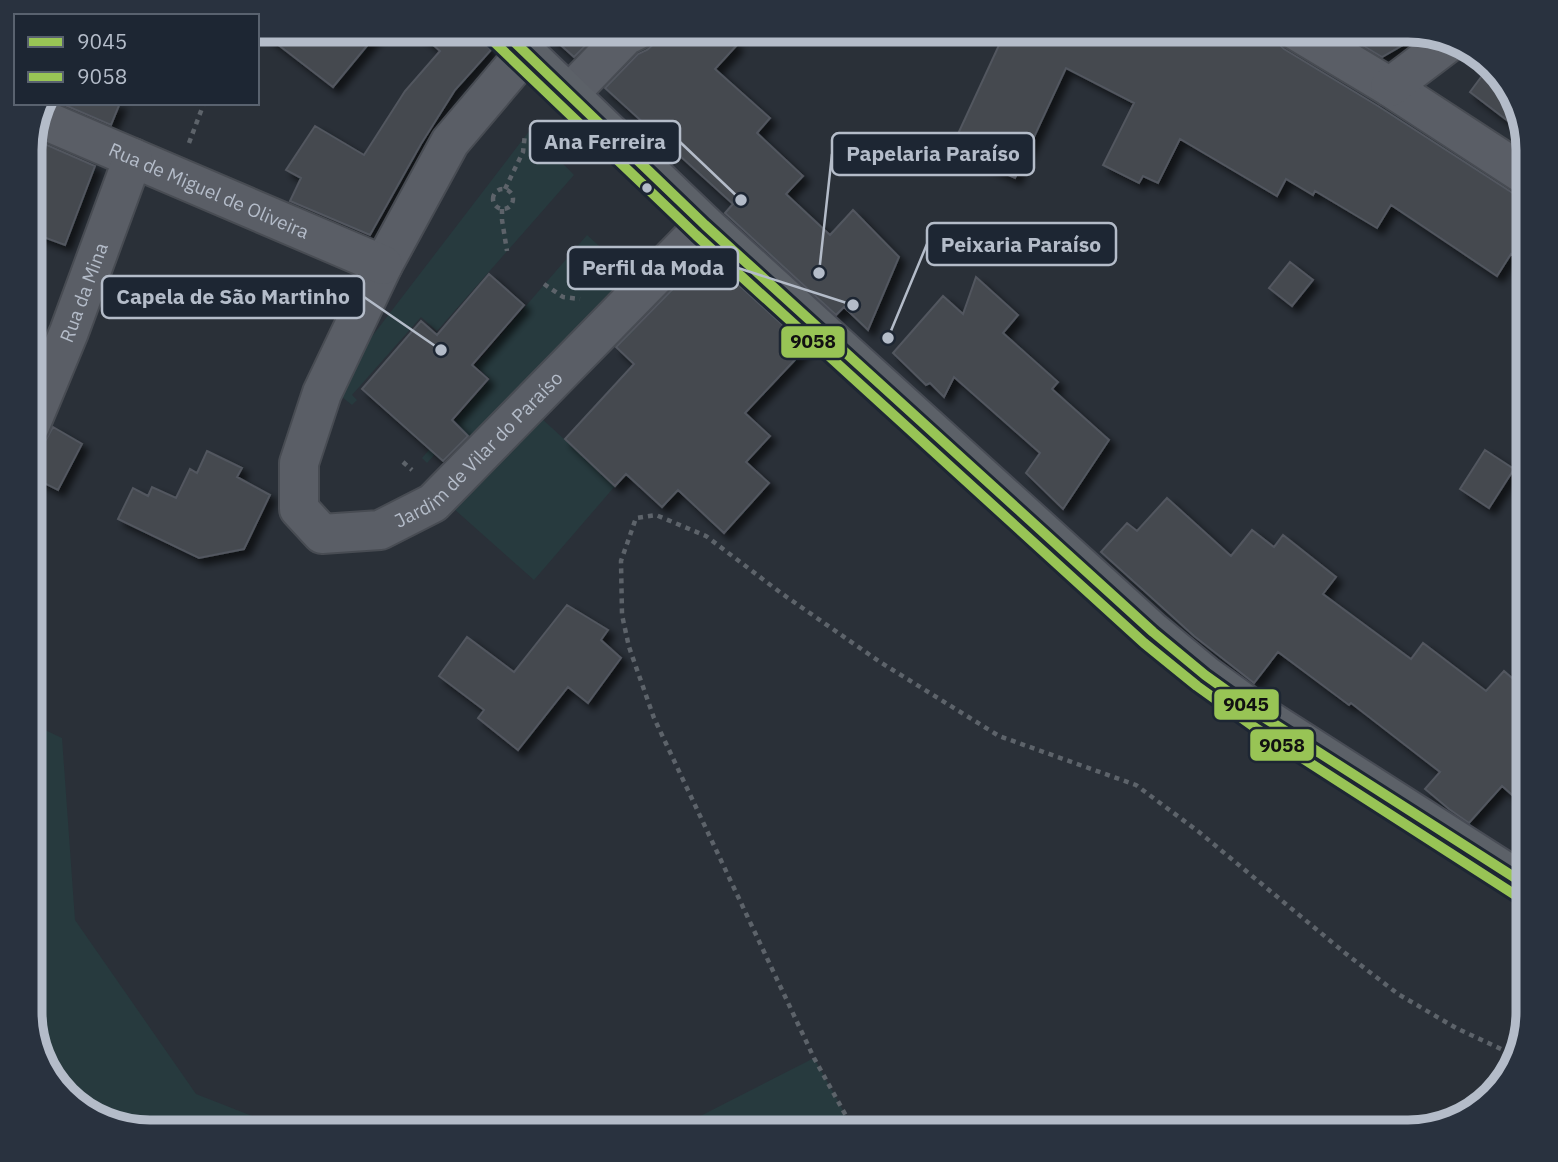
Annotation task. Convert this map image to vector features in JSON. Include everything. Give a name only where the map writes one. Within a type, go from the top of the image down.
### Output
[{"type":"main road","points":[[515,42],[705,225],[1153,632],[1205,675],[1265,718],[1516,878]]},
{"type":"street","name":"Jardim de Vilar do Paraíso","points":[[513,42],[450,142],[383,265],[322,393],[299,463],[299,509],[322,534],[380,530],[433,503],[705,225]]},
{"type":"street","points":[[569,94],[619,42]]},
{"type":"street","points":[[1316,42],[1516,169]]},
{"type":"street","points":[[1390,87],[1442,48]]},
{"type":"street","name":"Rua de Miguel de Oliveira","points":[[46,121],[383,265]]},
{"type":"street","name":"Rua da Mina","points":[[42,397],[133,158]]},
{"type":"path","points":[[505,189],[523,152],[525,134]]},
{"type":"path","points":[[502,188],[511,192],[513,202],[502,209],[494,204],[492,197],[502,188]]},
{"type":"path","points":[[502,209],[507,251]]},
{"type":"path","points":[[544,284],[563,297],[579,299],[588,295]]},
{"type":"path","points":[[848,1120],[814,1058],[650,706],[629,646],[622,615],[621,561],[636,518],[656,515],[706,536],[781,593],[880,662],[999,736],[1136,785],[1199,832],[1398,994],[1456,1028],[1508,1052]]},
{"type":"green space","points":[[530,130],[574,175],[437,331],[421,317],[352,395],[357,400],[352,405],[342,397],[357,356]]},
{"type":"green space","points":[[587,235],[638,281],[479,446],[459,428],[427,463],[422,458],[490,379],[475,365]]},
{"type":"green space","points":[[540,417],[615,486],[534,580],[453,508]]},
{"type":"green space","points":[[42,729],[62,738],[75,920],[196,1094],[262,1120],[150,1120],[115,1114],[84,1098],[56,1066],[50,1053],[42,1019]]},
{"type":"green space","points":[[814,1058],[848,1120],[693,1120]]},
{"type":"building","points":[[275,42],[370,42],[333,87]]},
{"type":"building","points":[[430,42],[485,42],[491,50],[455,90],[370,235],[290,201],[301,178],[286,170],[315,126],[364,155],[405,91],[440,51]]},
{"type":"building","points":[[557,42],[589,42],[574,57]]},
{"type":"building","points":[[734,42],[737,45],[715,69],[770,118],[757,133],[803,176],[786,194],[830,235],[853,210],[899,257],[868,330],[844,307],[836,315],[725,213],[733,204],[605,88],[638,54],[655,43]]},
{"type":"building","points":[[1000,42],[1277,42],[1284,49],[1516,195],[1516,258],[1511,254],[1497,276],[1391,205],[1377,228],[1315,191],[1313,195],[1286,179],[1277,196],[1180,139],[1158,183],[1143,176],[1139,183],[1103,165],[1134,103],[1066,68],[1015,178],[951,149]]},
{"type":"building","points":[[1357,42],[1408,42],[1382,57]]},
{"type":"building","points":[[1484,74],[1505,102],[1513,125],[1470,92]]},
{"type":"building","points":[[65,105],[119,105],[111,125]]},
{"type":"building","points":[[42,143],[95,166],[65,245],[42,236]]},
{"type":"building","points":[[706,255],[807,347],[745,413],[770,436],[746,462],[769,483],[724,533],[678,490],[662,507],[626,474],[615,486],[565,439],[634,364],[616,347]]},
{"type":"building","points":[[1290,262],[1313,280],[1292,306],[1269,288]]},
{"type":"building","points":[[489,274],[524,305],[472,365],[488,379],[452,420],[468,436],[443,461],[362,389],[421,321],[437,335]]},
{"type":"building","points":[[976,277],[1018,315],[1003,333],[1058,382],[1052,389],[1109,440],[1063,509],[1026,473],[1040,453],[954,377],[944,397],[930,383],[926,385],[893,353],[943,296],[963,314]]},
{"type":"building","points":[[53,427],[82,444],[58,490],[42,482],[44,443]]},
{"type":"building","points":[[1485,450],[1514,469],[1489,508],[1460,489]]},
{"type":"building","points":[[207,451],[242,468],[237,477],[270,495],[244,549],[199,558],[118,519],[133,488],[148,496],[152,487],[176,498],[190,469],[197,473]]},
{"type":"building","points":[[1167,498],[1231,556],[1252,530],[1274,547],[1283,535],[1336,577],[1323,594],[1411,659],[1423,643],[1486,691],[1504,671],[1516,682],[1516,798],[1502,786],[1469,823],[1425,789],[1440,772],[1351,703],[1349,705],[1278,652],[1254,683],[1194,636],[1101,552],[1127,523],[1137,531]]},
{"type":"building","points":[[567,605],[608,630],[601,640],[621,658],[588,703],[568,687],[518,750],[478,718],[484,710],[439,676],[467,637],[514,672]]},
{"type":"transit line","name":"9058","points":[[494,42],[696,235],[1144,643],[1197,686],[1257,729],[1516,895]]},
{"type":"transit line","name":"9045","points":[[514,42],[705,225],[1153,632],[1205,675],[1265,718],[1516,878]]},
{"type":"place","name":"Ana Ferreira","points":[[741,200]]},
{"type":"place","name":"Papelaria Paraíso","points":[[819,273]]},
{"type":"place","name":"Perfil da Moda","points":[[853,305]]},
{"type":"place","name":"Peixaria Paraíso","points":[[888,338]]},
{"type":"place","name":"Capela de São Martinho","points":[[441,350]]}]
